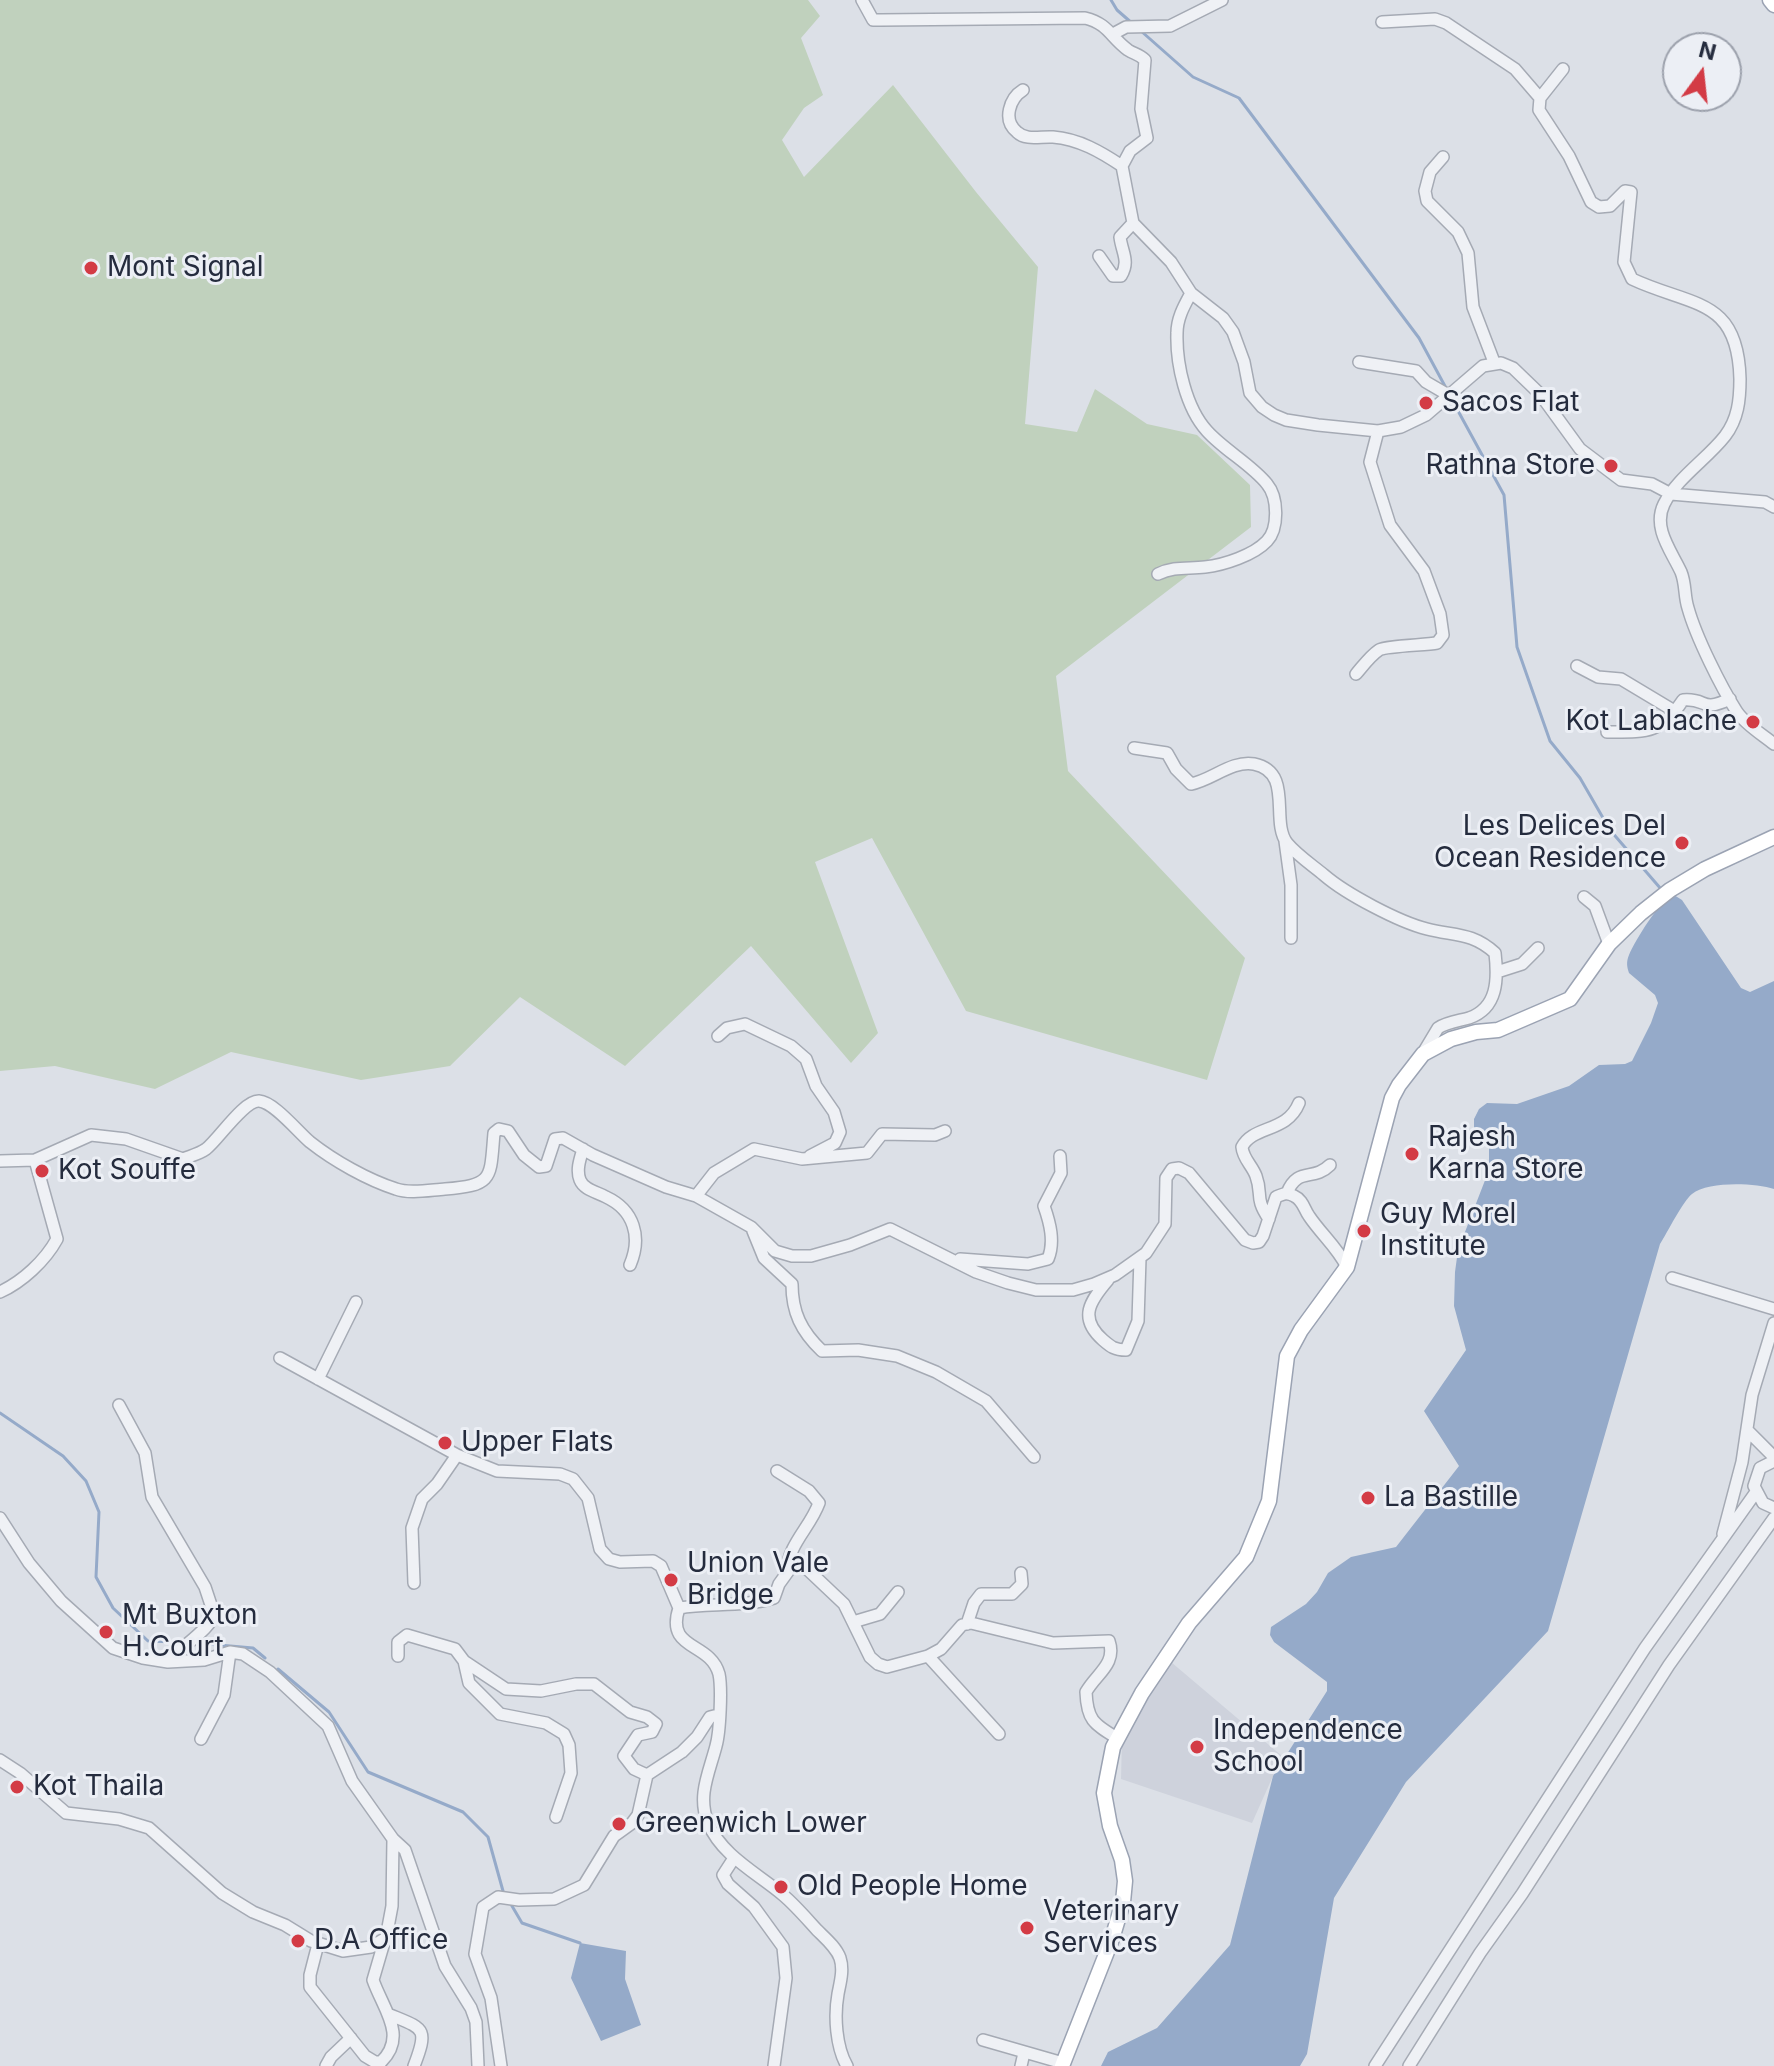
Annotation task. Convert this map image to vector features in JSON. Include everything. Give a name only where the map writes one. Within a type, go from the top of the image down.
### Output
[{"type":"main road","points":[[1770,0],[1774,5]]},
{"type":"main road","points":[[1063,2064],[1112,1939],[1123,1902],[1125,1881],[1122,1860],[1110,1826],[1104,1793],[1113,1747],[1142,1693],[1189,1623],[1246,1557],[1269,1501],[1287,1356],[1301,1330],[1347,1267],[1392,1098],[1399,1085],[1423,1054],[1451,1039],[1498,1030],[1561,1004],[1577,991],[1609,944],[1665,894],[1719,862],[1774,837]]},
{"type":"street","points":[[862,0],[873,20],[1085,18],[1096,21],[1129,51],[1145,60],[1141,109],[1147,138],[1130,151],[1122,166],[1133,223],[1171,262],[1191,293],[1223,318],[1233,332],[1244,362],[1250,393],[1262,407],[1286,420],[1378,431],[1414,421],[1450,396],[1483,366],[1494,362],[1513,368],[1540,394],[1580,449],[1621,480],[1652,484],[1671,494],[1765,502],[1774,507]]},
{"type":"street","points":[[1113,34],[1126,27],[1170,26],[1222,0]]},
{"type":"street","points":[[1382,22],[1428,18],[1446,23],[1515,69],[1540,98]]},
{"type":"street","points":[[1563,69],[1540,98],[1539,110],[1569,156],[1591,202],[1599,207],[1610,206],[1625,191],[1631,192],[1624,262],[1632,279],[1686,298],[1721,318],[1734,333],[1739,352],[1740,397],[1733,426],[1671,494],[1661,512],[1663,535],[1681,573],[1687,605],[1700,641],[1730,699],[1739,715],[1774,744]]},
{"type":"street","points":[[1023,90],[1014,96],[1010,107],[1012,125],[1019,134],[1079,143],[1122,166]]},
{"type":"street","points":[[1443,157],[1430,172],[1425,191],[1427,201],[1458,232],[1468,253],[1473,307],[1494,362]]},
{"type":"street","points":[[1099,256],[1113,276],[1121,276],[1127,258],[1120,237],[1133,223]]},
{"type":"street","points":[[1158,574],[1170,567],[1206,567],[1228,562],[1259,547],[1269,540],[1275,514],[1274,499],[1268,484],[1205,429],[1187,394],[1177,332],[1181,312],[1191,293]]},
{"type":"street","points":[[1359,362],[1416,371],[1426,382],[1450,396]]},
{"type":"street","points":[[1356,674],[1378,650],[1437,643],[1443,635],[1440,614],[1424,571],[1390,525],[1370,462],[1378,431]]},
{"type":"street","points":[[1577,666],[1598,677],[1621,679],[1676,712]]},
{"type":"street","points":[[1607,732],[1646,732],[1664,725],[1683,700],[1713,707],[1730,699]]},
{"type":"street","points":[[1134,748],[1167,753],[1176,769],[1191,784],[1205,781],[1232,766],[1254,764],[1271,773],[1280,791],[1280,813],[1291,885],[1291,938]]},
{"type":"street","points":[[1285,841],[1328,879],[1397,919],[1428,930],[1459,933],[1495,953],[1497,972],[1490,1004],[1483,1012],[1438,1028],[1423,1054]]},
{"type":"street","points":[[1584,897],[1595,906],[1609,944]]},
{"type":"street","points":[[1497,972],[1522,964],[1538,948]]},
{"type":"street","points":[[718,1036],[727,1028],[745,1024],[783,1041],[806,1059],[816,1086],[834,1112],[840,1132],[835,1143],[802,1159]]},
{"type":"street","points":[[0,1161],[35,1160],[91,1135],[126,1139],[183,1159],[204,1150],[250,1103],[261,1101],[272,1106],[313,1144],[398,1190],[473,1187],[483,1182],[491,1171],[494,1133],[499,1129],[508,1131],[524,1155],[539,1167],[546,1166],[555,1139],[563,1138],[666,1187],[696,1196],[751,1227],[775,1251],[792,1256],[811,1256],[890,1229],[976,1272],[1036,1290],[1073,1290],[1111,1277],[1140,1258],[1165,1224],[1166,1178],[1172,1169],[1179,1168],[1189,1173],[1245,1240],[1253,1243],[1259,1242],[1276,1197],[1287,1193],[1298,1177],[1321,1172],[1330,1165]]},
{"type":"street","points":[[1269,1219],[1258,1200],[1257,1179],[1242,1147],[1248,1138],[1279,1126],[1295,1112],[1299,1103]]},
{"type":"street","points":[[696,1196],[714,1173],[754,1149],[802,1159],[867,1153],[882,1134],[935,1135],[945,1131]]},
{"type":"street","points":[[583,1149],[578,1170],[581,1182],[586,1188],[618,1203],[636,1230],[636,1251],[630,1265]]},
{"type":"street","points":[[951,1258],[1028,1264],[1048,1259],[1052,1239],[1044,1206],[1061,1173],[1060,1156]]},
{"type":"street","points":[[0,1292],[16,1285],[44,1259],[57,1239],[35,1160]]},
{"type":"street","points":[[1287,1193],[1301,1201],[1308,1215],[1338,1249],[1347,1267]]},
{"type":"street","points":[[751,1227],[764,1258],[792,1284],[792,1308],[812,1342],[822,1351],[858,1350],[897,1356],[936,1372],[986,1401],[1034,1457]]},
{"type":"street","points":[[1111,1277],[1093,1298],[1088,1313],[1090,1325],[1116,1350],[1126,1350],[1138,1321],[1140,1258]]},
{"type":"street","points":[[1672,1278],[1774,1309]]},
{"type":"street","points":[[318,1379],[356,1302]]},
{"type":"street","points":[[1720,1543],[1747,1430],[1752,1395],[1774,1323]]},
{"type":"street","points":[[280,1358],[457,1455],[497,1471],[560,1474],[573,1479],[588,1498],[600,1549],[609,1559],[620,1562],[653,1561],[661,1566],[679,1608],[674,1621],[683,1641],[705,1653],[719,1673],[721,1691],[716,1746],[702,1796],[709,1824],[734,1858],[784,1896],[833,1947],[840,1960],[842,1977],[836,2014],[843,2059],[847,2066]]},
{"type":"street","points":[[119,1405],[145,1453],[152,1497],[205,1587],[214,1614],[209,1625],[168,1662]]},
{"type":"street","points":[[1375,2066],[1645,1648],[1756,1492],[1757,1474],[1774,1459],[1747,1430]]},
{"type":"street","points":[[414,1583],[412,1528],[422,1499],[437,1484],[457,1455]]},
{"type":"street","points":[[777,1471],[809,1491],[819,1503],[788,1556],[787,1572]]},
{"type":"street","points":[[1756,1492],[1763,1503],[1774,1508]]},
{"type":"street","points":[[0,1518],[29,1563],[61,1601],[113,1648],[168,1662],[204,1660],[230,1652],[243,1654],[256,1661],[328,1726],[352,1781],[393,1839],[405,1850],[445,1966],[471,2008],[476,2022],[478,2066]]},
{"type":"street","points":[[1409,2066],[1669,1665],[1774,1518]]},
{"type":"street","points":[[679,1608],[708,1603],[757,1603],[774,1598],[787,1572],[792,1566],[800,1565],[844,1604],[870,1657],[887,1667],[928,1656],[941,1649],[962,1625],[967,1624],[1053,1643],[1109,1641],[1109,1662],[1086,1692],[1087,1714],[1099,1728],[1117,1738]]},
{"type":"street","points":[[967,1624],[974,1603],[981,1594],[1012,1594],[1022,1584],[1021,1573]]},
{"type":"street","points":[[853,1622],[880,1614],[898,1592]]},
{"type":"street","points":[[398,1656],[398,1642],[407,1635],[455,1649],[464,1661],[506,1689],[541,1691],[594,1684],[630,1712],[647,1717],[656,1724],[652,1732],[638,1735],[624,1756],[634,1769],[647,1775]]},
{"type":"street","points":[[201,1739],[224,1695],[230,1652]]},
{"type":"street","points":[[928,1656],[999,1734]]},
{"type":"street","points":[[464,1661],[469,1683],[500,1714],[546,1723],[564,1734],[569,1745],[571,1773],[556,1817]]},
{"type":"street","points":[[501,2066],[491,1998],[475,1954],[477,1927],[483,1907],[498,1897],[554,1899],[584,1885],[614,1836],[638,1815],[647,1775],[682,1752],[710,1717],[718,1715]]},
{"type":"street","points":[[0,1760],[66,1813],[119,1819],[149,1828],[222,1893],[318,1944],[343,1951],[371,1947],[386,1938]]},
{"type":"street","points":[[318,1944],[310,1987],[365,2056],[381,2062],[389,2054],[395,2039],[394,2026],[373,1980],[392,1906],[393,1839]]},
{"type":"street","points":[[734,1858],[723,1875],[728,1884],[754,1907],[783,1947],[786,1978],[774,2066]]},
{"type":"street","points":[[387,2013],[415,2025],[423,2033],[424,2041],[414,2066]]},
{"type":"street","points":[[326,2066],[351,2038]]},
{"type":"street","points":[[983,2040],[1063,2064]]},
{"type":"street","points":[[1021,2066],[1024,2053]]},
{"type":"shaded area","name":"Independence School","points":[[1171,1662],[1282,1756],[1252,1823],[1121,1779],[1122,1738]]},
{"type":"green space","points":[[0,0],[808,0],[820,16],[801,38],[823,95],[804,108],[782,140],[804,177],[893,85],[1038,267],[1025,424],[1077,432],[1095,389],[1147,424],[1197,435],[1250,485],[1251,527],[1056,676],[1068,771],[1245,958],[1207,1080],[966,1011],[872,838],[815,862],[878,1033],[851,1063],[751,946],[625,1066],[520,997],[450,1066],[361,1080],[231,1052],[155,1089],[55,1066],[0,1071]]},
{"type":"water","points":[[1674,895],[1682,900],[1741,988],[1750,992],[1774,981],[1774,1189],[1732,1184],[1699,1190],[1684,1203],[1660,1244],[1548,1631],[1406,1782],[1334,1898],[1307,2054],[1300,2066],[1101,2066],[1108,2052],[1157,2028],[1230,1945],[1273,1776],[1327,1691],[1327,1682],[1274,1642],[1270,1635],[1271,1627],[1306,1604],[1328,1573],[1351,1557],[1396,1547],[1459,1466],[1424,1411],[1466,1350],[1454,1306],[1455,1272],[1458,1250],[1489,1170],[1489,1148],[1474,1128],[1474,1119],[1479,1109],[1487,1103],[1517,1104],[1569,1086],[1599,1065],[1632,1061],[1658,1003],[1655,995],[1629,973],[1627,960],[1648,921]]},
{"type":"water","points":[[580,1943],[626,1951],[625,1979],[641,2025],[601,2041],[571,1978]]},
{"type":"waterway","points":[[1111,0],[1133,24]]},
{"type":"waterway","points":[[1141,31],[1193,77],[1239,98],[1419,338],[1446,388]]},
{"type":"waterway","points":[[1451,398],[1504,495],[1517,647],[1550,741],[1580,778],[1610,830],[1661,889]]},
{"type":"waterway","points":[[0,1413],[63,1456],[86,1481],[99,1512],[96,1577],[113,1608],[148,1641],[176,1642]]},
{"type":"waterway","points":[[196,1643],[253,1648],[265,1658]]},
{"type":"waterway","points":[[278,1669],[329,1712],[368,1772],[463,1812],[488,1837],[503,1891]]},
{"type":"waterway","points":[[512,1906],[522,1923],[580,1943]]},
{"type":"place","name":"Mont Signal","points":[[91,268]]},
{"type":"place","name":"Sacos Flat","points":[[1426,403]]},
{"type":"place","name":"Rathna Store","points":[[1611,466]]},
{"type":"place","name":"Kot Lablache","points":[[1753,722]]},
{"type":"place","name":"Les Delices Del Ocean Residence","points":[[1682,843]]},
{"type":"place","name":"Rajesh Karna Store","points":[[1412,1154]]},
{"type":"place","name":"Kot Souffe","points":[[42,1171]]},
{"type":"place","name":"Guy Morel Institute","points":[[1364,1231]]},
{"type":"place","name":"Upper Flats","points":[[445,1443]]},
{"type":"place","name":"La Bastille","points":[[1368,1498]]},
{"type":"place","name":"Union Vale Bridge","points":[[671,1580]]},
{"type":"place","name":"Mt Buxton H.Court","points":[[106,1632]]},
{"type":"place","name":"Independence School","points":[[1197,1747]]},
{"type":"place","name":"Kot Thaila","points":[[17,1787]]},
{"type":"place","name":"Greenwich Lower","points":[[619,1824]]},
{"type":"place","name":"Old People Home","points":[[781,1887]]},
{"type":"place","name":"Veterinary Services","points":[[1027,1928]]},
{"type":"place","name":"D.A Office","points":[[298,1941]]}]
